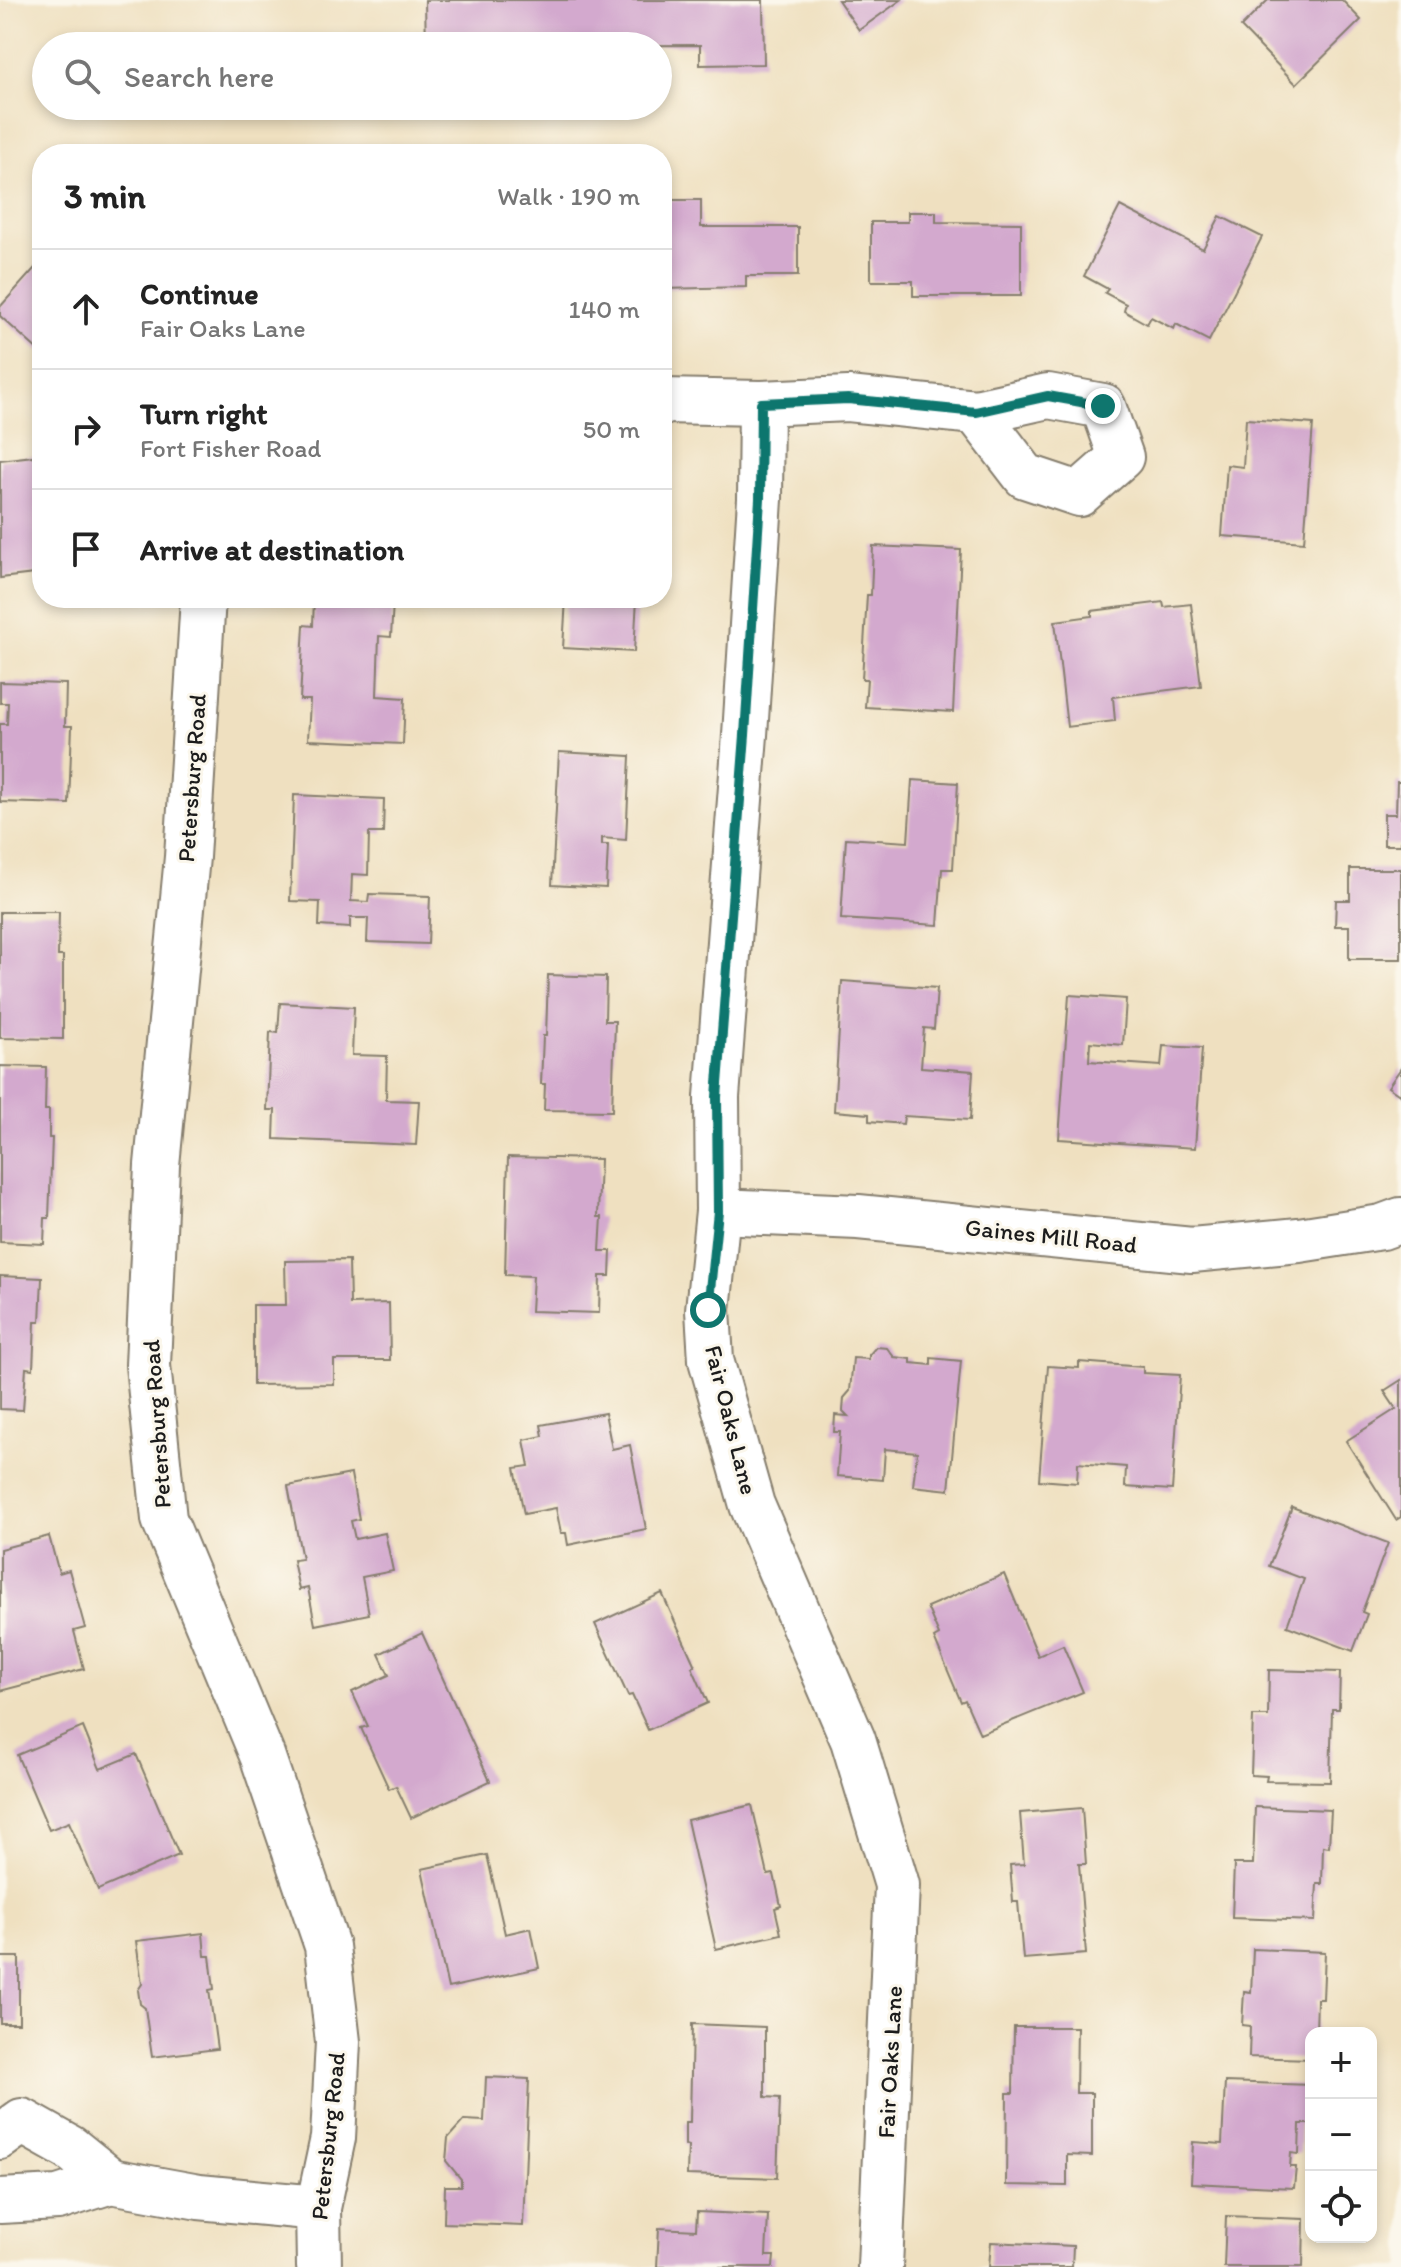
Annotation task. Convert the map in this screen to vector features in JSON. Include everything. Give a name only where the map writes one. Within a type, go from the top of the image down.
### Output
[{"type":"street","points":[[672,401],[761,403],[848,399],[976,412]]},
{"type":"street","name":"Fair Oaks Lane","points":[[761,403],[759,515],[717,1097],[718,1211],[708,1310],[711,1360],[752,1505],[853,1740],[897,1885],[880,2267]]},
{"type":"street","name":"Petersburg Road","points":[[202,608],[187,857],[157,1165],[148,1365],[164,1519],[262,1755],[327,1946],[338,2042],[333,2138],[318,2208],[319,2267]]},
{"type":"street","name":"Gaines Mill Road","points":[[718,1211],[858,1217],[1192,1250],[1299,1240],[1395,1226]]},
{"type":"street","points":[[0,2137],[22,2121],[70,2148],[111,2181]]},
{"type":"street","points":[[0,2201],[58,2198],[111,2181],[199,2197],[318,2208]]},
{"type":"building","points":[[425,0],[763,0],[764,64],[700,65],[700,45],[672,45],[672,32],[426,32]]},
{"type":"building","points":[[838,0],[901,0],[859,30]]},
{"type":"building","points":[[1268,0],[1342,0],[1361,20],[1296,84],[1241,27]]},
{"type":"building","points":[[672,200],[701,200],[701,227],[798,227],[798,276],[746,276],[746,287],[672,289]]},
{"type":"building","points":[[1120,206],[1203,249],[1220,216],[1262,237],[1209,341],[1176,324],[1174,329],[1151,317],[1147,324],[1124,311],[1126,304],[1105,293],[1108,289],[1084,276]]},
{"type":"building","points":[[908,212],[936,212],[936,222],[1021,223],[1021,296],[913,296],[913,281],[871,281],[871,222],[908,222]]},
{"type":"building","points":[[32,271],[32,345],[0,316],[0,307]]},
{"type":"building","points":[[1246,419],[1313,424],[1304,542],[1222,536],[1227,465],[1243,467]]},
{"type":"building","points":[[32,456],[32,574],[0,578],[0,460]]},
{"type":"building","points":[[873,546],[961,550],[953,712],[865,707],[867,679],[862,679]]},
{"type":"building","points":[[1163,602],[1164,607],[1191,604],[1201,686],[1113,697],[1115,721],[1067,727],[1055,621],[1092,616],[1092,611]]},
{"type":"building","points":[[314,608],[393,608],[391,637],[379,636],[377,696],[405,698],[403,744],[308,740],[310,700],[300,700],[304,625],[313,626]]},
{"type":"building","points":[[565,608],[636,608],[634,652],[563,648]]},
{"type":"building","points":[[0,682],[66,684],[65,726],[72,726],[69,804],[0,802],[0,724],[7,724],[8,703],[0,703]]},
{"type":"building","points":[[559,752],[630,756],[626,840],[602,838],[602,845],[608,845],[606,888],[552,885]]},
{"type":"building","points":[[912,780],[958,783],[953,869],[942,869],[938,925],[841,919],[846,838],[908,842]]},
{"type":"building","points":[[1397,782],[1401,782],[1401,845],[1384,845],[1384,814],[1396,814]]},
{"type":"building","points":[[294,795],[384,799],[383,833],[369,833],[368,875],[352,874],[351,901],[368,902],[369,894],[430,896],[428,944],[367,942],[368,918],[350,918],[350,928],[319,926],[320,902],[290,901]]},
{"type":"building","points":[[1350,869],[1401,869],[1401,959],[1349,959],[1349,926],[1335,926],[1336,900],[1350,900]]},
{"type":"building","points":[[0,912],[59,912],[58,956],[63,956],[63,1039],[0,1038]]},
{"type":"building","points":[[548,975],[606,977],[605,1021],[615,1021],[612,1111],[544,1110],[545,1084],[541,1084]]},
{"type":"building","points":[[842,981],[937,988],[934,1029],[924,1028],[921,1067],[973,1071],[970,1120],[904,1116],[903,1124],[869,1121],[869,1114],[834,1111]]},
{"type":"building","points":[[1069,995],[1126,999],[1123,1045],[1090,1042],[1089,1061],[1161,1066],[1163,1046],[1202,1048],[1195,1148],[1059,1139]]},
{"type":"building","points":[[280,1003],[354,1007],[352,1055],[387,1056],[386,1100],[419,1101],[416,1145],[274,1139],[275,1110],[267,1110],[270,1032],[278,1033]]},
{"type":"building","points":[[0,1066],[46,1067],[45,1110],[49,1110],[49,1138],[52,1138],[49,1218],[45,1218],[44,1244],[0,1242]]},
{"type":"building","points":[[1401,1068],[1401,1096],[1388,1087]]},
{"type":"building","points":[[508,1157],[600,1159],[600,1251],[611,1251],[610,1276],[600,1276],[599,1313],[531,1311],[533,1276],[505,1275]]},
{"type":"building","points":[[349,1260],[350,1304],[389,1303],[390,1360],[334,1360],[334,1384],[253,1385],[253,1305],[286,1305],[285,1261]]},
{"type":"building","points":[[0,1276],[42,1278],[40,1322],[35,1322],[33,1369],[26,1368],[23,1410],[0,1409]]},
{"type":"building","points":[[876,1347],[887,1348],[894,1357],[911,1359],[911,1363],[931,1365],[931,1358],[961,1361],[949,1490],[913,1486],[917,1452],[885,1449],[883,1480],[837,1476],[840,1432],[834,1432],[835,1415],[848,1416],[843,1411],[844,1398],[850,1391],[853,1358],[869,1359]]},
{"type":"building","points":[[1079,1362],[1143,1367],[1143,1373],[1180,1375],[1172,1490],[1125,1487],[1126,1467],[1078,1463],[1077,1483],[1039,1480],[1048,1366],[1079,1368]]},
{"type":"building","points":[[1401,1380],[1401,1517],[1396,1520],[1346,1441],[1396,1409],[1384,1391]]},
{"type":"building","points":[[605,1413],[612,1449],[630,1445],[646,1529],[568,1545],[566,1533],[561,1533],[556,1508],[524,1514],[515,1468],[529,1466],[524,1440],[543,1436],[541,1425]]},
{"type":"building","points":[[351,1474],[359,1519],[351,1521],[355,1539],[385,1533],[393,1571],[362,1577],[369,1614],[315,1625],[308,1588],[299,1590],[293,1560],[302,1559],[288,1486]]},
{"type":"building","points":[[1292,1507],[1388,1543],[1362,1612],[1367,1614],[1353,1651],[1287,1626],[1304,1579],[1269,1566]]},
{"type":"building","points":[[49,1536],[59,1573],[69,1570],[85,1628],[74,1631],[84,1669],[0,1691],[0,1549]]},
{"type":"building","points":[[1004,1574],[1038,1656],[1063,1645],[1083,1692],[980,1734],[965,1700],[961,1702],[934,1638],[939,1635],[927,1607]]},
{"type":"building","points":[[662,1593],[708,1703],[648,1730],[632,1695],[628,1696],[595,1624]]},
{"type":"building","points":[[422,1633],[490,1781],[411,1818],[396,1786],[389,1789],[361,1728],[368,1726],[352,1692],[389,1675],[379,1654]]},
{"type":"building","points":[[1269,1670],[1340,1672],[1339,1709],[1332,1709],[1330,1782],[1266,1781],[1267,1776],[1251,1775],[1253,1716],[1268,1716]]},
{"type":"building","points":[[83,1727],[100,1769],[136,1754],[179,1855],[98,1890],[69,1822],[49,1830],[17,1755]]},
{"type":"building","points":[[752,1805],[768,1875],[774,1874],[781,1906],[775,1908],[781,1934],[716,1949],[687,1820]]},
{"type":"building","points":[[1255,1807],[1331,1810],[1329,1847],[1323,1846],[1322,1884],[1317,1884],[1315,1921],[1232,1918],[1234,1864],[1253,1864]]},
{"type":"building","points":[[1082,1808],[1086,1864],[1079,1864],[1086,1954],[1023,1959],[1018,1902],[1013,1902],[1010,1865],[1024,1864],[1020,1813]]},
{"type":"building","points":[[487,1855],[505,1934],[531,1928],[539,1968],[448,1988],[422,1869]]},
{"type":"building","points":[[203,1933],[205,1956],[210,1956],[214,1989],[209,1990],[217,2049],[152,2057],[145,2008],[140,2004],[138,1990],[142,1984],[136,1941]]},
{"type":"building","points":[[1253,1949],[1325,1952],[1323,1999],[1317,1999],[1316,2027],[1305,2027],[1305,2059],[1249,2057],[1250,2026],[1242,2025],[1244,1992],[1251,1993]]},
{"type":"building","points":[[0,1957],[19,1957],[19,2023],[0,2023]]},
{"type":"building","points":[[692,2024],[765,2027],[765,2097],[780,2098],[777,2178],[687,2175],[685,2122],[690,2122]]},
{"type":"building","points":[[1014,2027],[1077,2027],[1076,2093],[1092,2093],[1092,2156],[1067,2155],[1067,2186],[1006,2185],[1007,2093],[1013,2093]]},
{"type":"building","points":[[486,2077],[529,2079],[523,2226],[444,2223],[445,2186],[461,2186],[461,2179],[446,2161],[448,2138],[464,2120],[484,2121]]},
{"type":"building","points":[[1225,2082],[1305,2085],[1305,2124],[1300,2124],[1299,2154],[1291,2153],[1290,2167],[1296,2167],[1294,2188],[1191,2183],[1193,2142],[1222,2144]]},
{"type":"building","points":[[697,2212],[768,2215],[766,2256],[774,2256],[773,2267],[657,2267],[659,2228],[696,2230]]},
{"type":"building","points":[[1226,2216],[1304,2219],[1303,2267],[1224,2267]]},
{"type":"building","points":[[991,2242],[1073,2246],[1072,2267],[989,2267]]},
{"type":"route","points":[[708,1310],[718,1211],[717,1097],[760,499],[761,403],[848,399],[976,412],[1048,396],[1103,406]]}]
